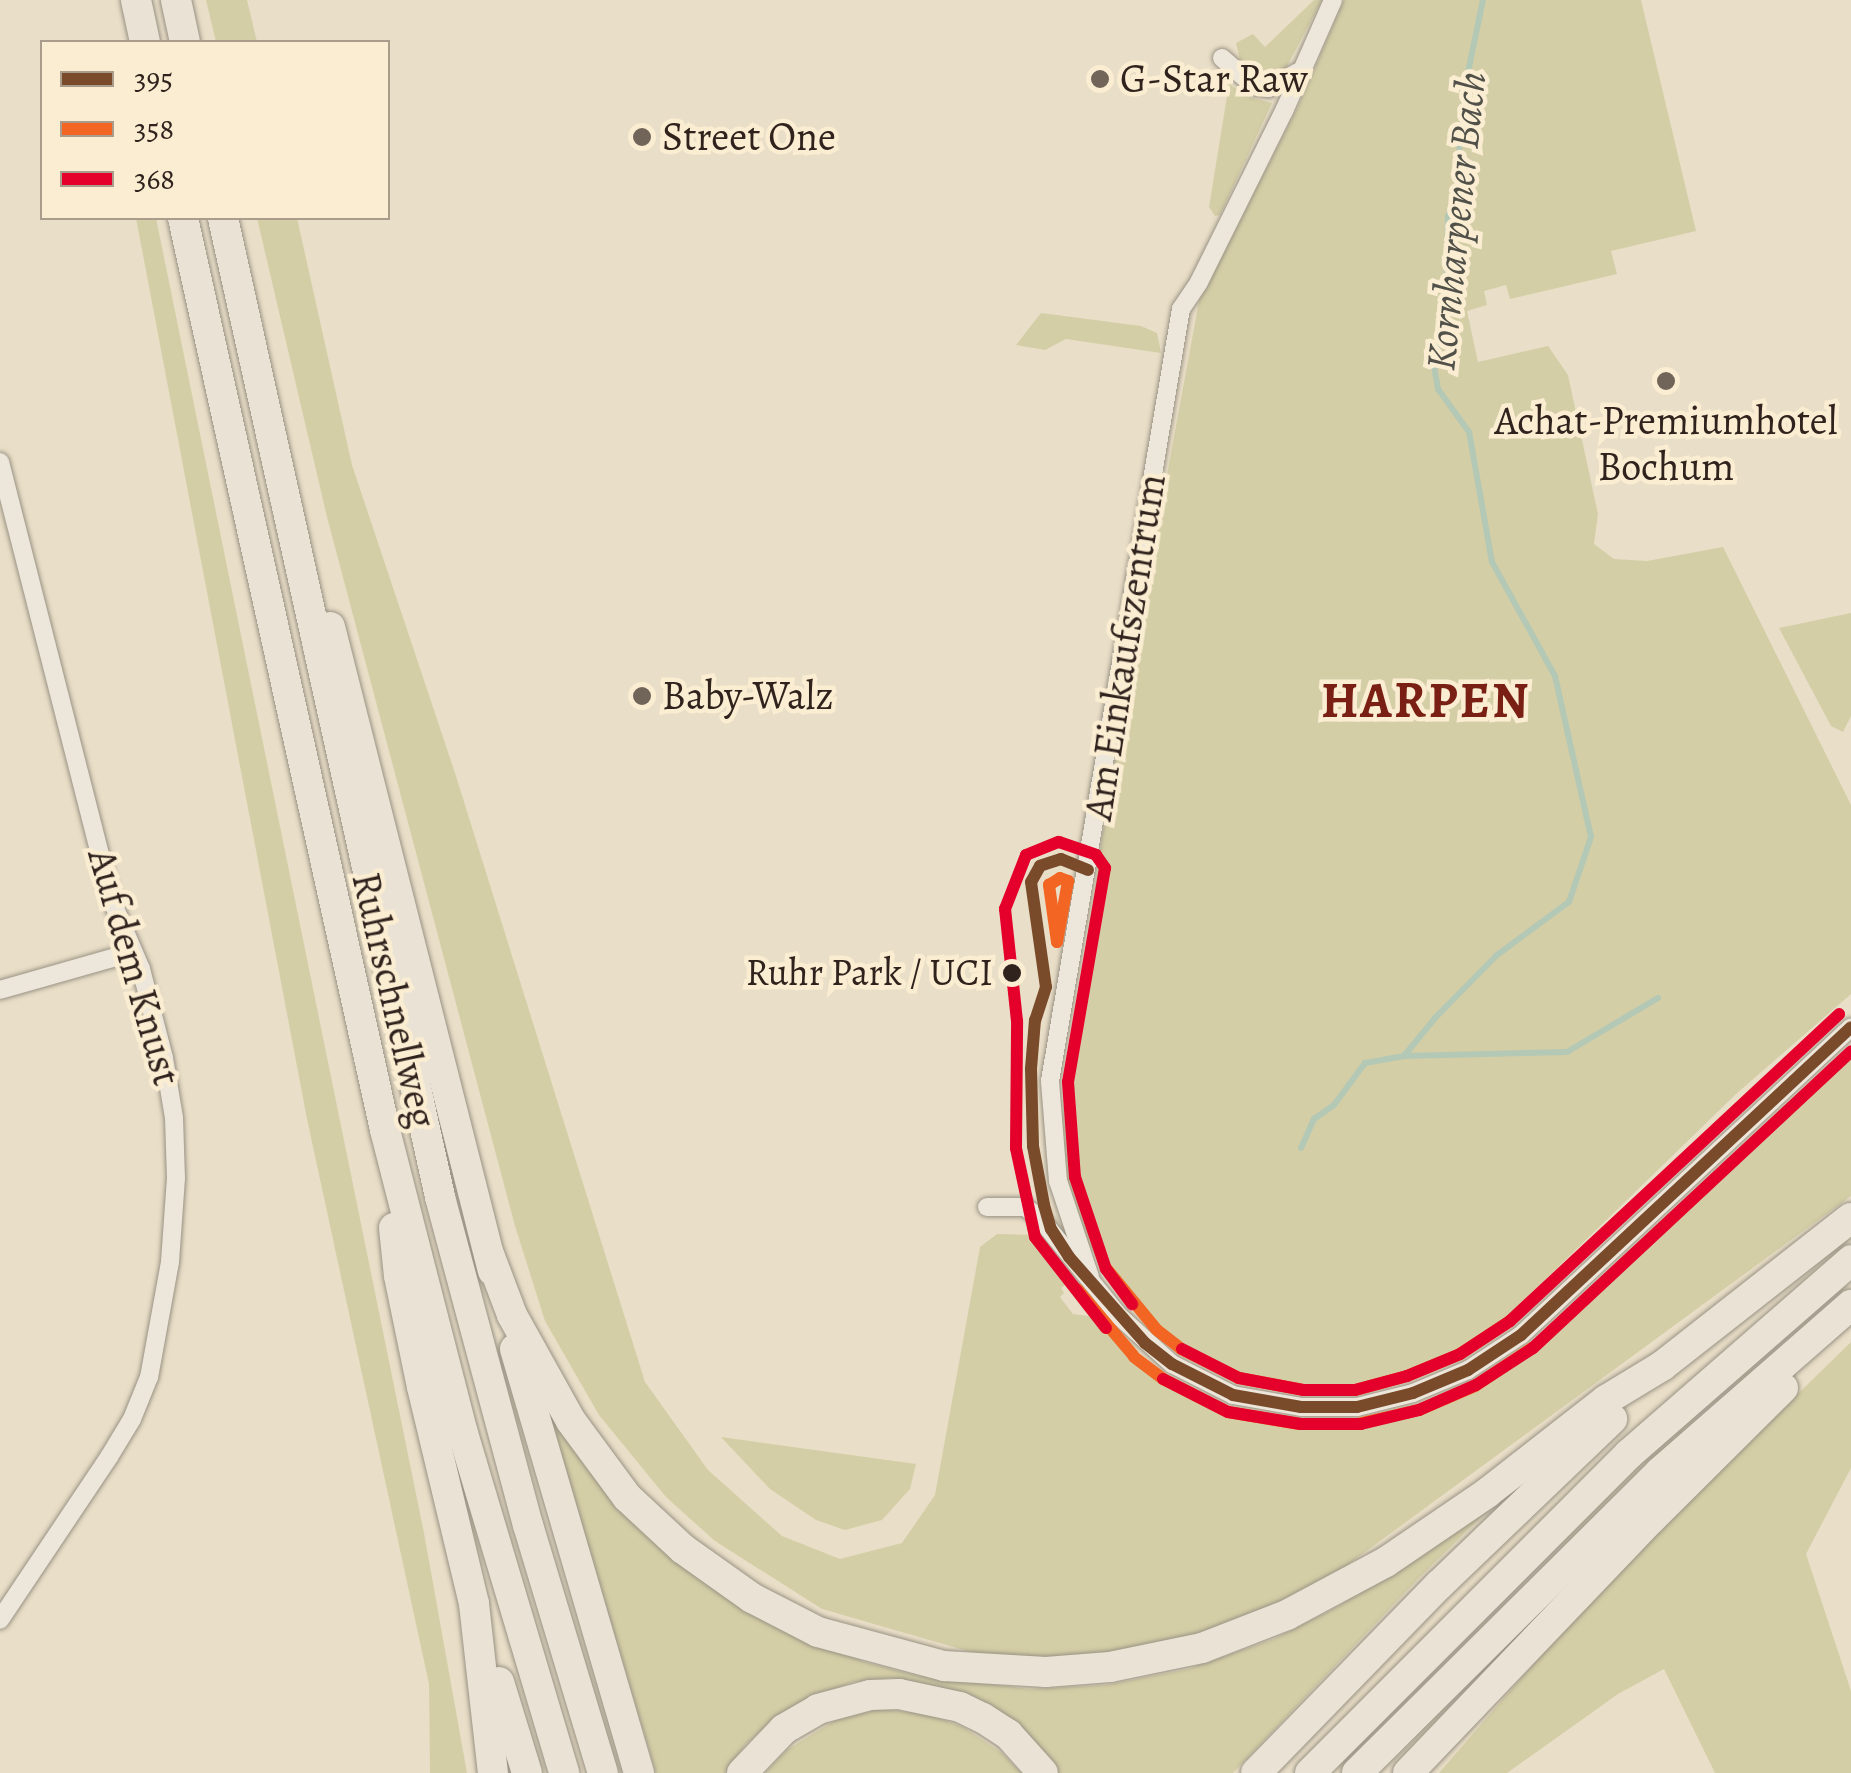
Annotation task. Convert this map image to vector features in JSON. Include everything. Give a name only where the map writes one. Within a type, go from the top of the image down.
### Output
[{"type":"highway","points":[[136,0],[146,40]]},
{"type":"highway","points":[[176,0],[185,40]]},
{"type":"highway","name":"Ruhrschnellweg","points":[[183,220],[385,1130],[462,1430],[564,1773]]},
{"type":"highway","name":"Ruhrschnellweg","points":[[223,220],[440,1197],[513,1472],[603,1773]]},
{"type":"highway","points":[[274,451],[345,676],[489,1254],[639,1773]]},
{"type":"highway","points":[[385,1130],[398,1276],[480,1635],[493,1773]]},
{"type":"highway","points":[[1256,1773],[1439,1585],[1662,1366],[1851,1218]]},
{"type":"highway","points":[[489,1254],[512,1316],[570,1421],[627,1497],[669,1537],[752,1598],[818,1632],[902,1658],[984,1671],[1063,1671],[1139,1663],[1215,1644],[1287,1615],[1386,1562],[1486,1493],[1606,1400],[1662,1366]]},
{"type":"highway","points":[[1310,1773],[1628,1454],[1851,1260]]},
{"type":"highway","points":[[1358,1773],[1660,1472],[1851,1305]]},
{"type":"highway","points":[[1408,1773],[1650,1519],[1780,1390],[1851,1329]]},
{"type":"highway","points":[[466,1569],[527,1773]]},
{"type":"highway","points":[[742,1773],[784,1728],[818,1709],[857,1698],[899,1694],[960,1707],[983,1718],[1008,1734],[1043,1773]]},
{"type":"street","points":[[1222,58],[1254,86],[1269,88],[1299,72],[1333,0]]},
{"type":"street","name":"Am Einkaufszentrum","points":[[1090,1277],[1058,1180],[1050,1081],[1180,309],[1199,282],[1299,72]]},
{"type":"street","name":"Auf dem Knust","points":[[0,462],[112,901],[133,952],[164,1058],[174,1118],[176,1220],[149,1377],[132,1419],[0,1620]]},
{"type":"street","points":[[0,990],[133,952]]},
{"type":"street","name":"Am Einkaufszentrum","points":[[987,1207],[1005,1204],[1034,1213],[1145,1343],[1172,1364],[1233,1395],[1300,1407],[1356,1407],[1413,1393],[1468,1370],[1521,1334],[1851,1027]]},
{"type":"shaded area","points":[[206,0],[247,0],[257,40],[216,40]]},
{"type":"shaded area","points":[[1314,0],[1322,0],[1285,70],[1260,78],[1241,65],[1236,43],[1253,34],[1265,47]]},
{"type":"shaded area","points":[[1344,0],[1641,0],[1696,231],[1611,251],[1617,274],[1510,299],[1506,285],[1484,291],[1487,305],[1467,311],[1478,362],[1548,346],[1568,375],[1598,514],[1594,544],[1614,559],[1647,561],[1723,547],[1851,805],[1851,994],[1736,1094],[1486,1337],[1410,1377],[1356,1393],[1302,1393],[1226,1373],[1179,1349],[1129,1304],[1087,1242],[1068,1185],[1061,1136],[1065,1081],[1112,774],[1199,301],[1299,105]]},
{"type":"shaded area","points":[[1229,84],[1248,97],[1272,103],[1220,215],[1215,216],[1209,207]]},
{"type":"shaded area","points":[[136,220],[156,220],[424,1533],[467,1773],[430,1773],[429,1684],[307,1119]]},
{"type":"shaded area","points":[[257,220],[297,220],[352,465],[455,773],[645,1382],[708,1470],[782,1536],[840,1559],[902,1543],[935,1495],[980,1247],[997,1234],[1034,1235],[1070,1281],[1061,1288],[1064,1293],[1060,1297],[1073,1314],[1095,1317],[1129,1357],[1174,1389],[1217,1409],[1283,1425],[1334,1427],[1427,1409],[1514,1363],[1851,1059],[1851,1196],[1346,1566],[1244,1621],[1130,1654],[1009,1663],[822,1609],[715,1541],[666,1497],[599,1415],[545,1321],[515,1226],[327,517]]},
{"type":"shaded area","points":[[1041,313],[1141,326],[1157,333],[1161,353],[1066,339],[1045,350],[1016,345]]},
{"type":"shaded area","points":[[1851,613],[1851,716],[1843,732],[1831,726],[1779,628]]},
{"type":"shaded area","points":[[1851,1342],[1851,1468],[1806,1554],[1851,1691],[1851,1773],[1715,1773],[1664,1669],[1618,1694],[1507,1773],[1439,1773],[1601,1586]]},
{"type":"shaded area","points":[[545,1402],[793,1631],[864,1662],[918,1676],[1030,1689],[1106,1685],[1188,1669],[1274,1639],[1339,1606],[1402,1564],[1533,1466],[1416,1581],[1233,1773],[1057,1773],[982,1703],[940,1687],[891,1678],[852,1682],[780,1714],[746,1744],[725,1773],[656,1773]]},
{"type":"shaded area","points":[[721,1437],[916,1464],[910,1489],[882,1520],[845,1530],[816,1520],[770,1489]]},
{"type":"shaded area","points":[[878,1709],[928,1714],[963,1727],[1002,1753],[1021,1773],[765,1773],[787,1750],[834,1721]]},
{"type":"waterway","name":"Kornharpener Bach","points":[[1404,1056],[1497,955],[1569,902],[1591,837],[1555,676],[1492,562],[1469,432],[1438,389],[1434,367],[1447,272],[1448,217],[1461,180],[1458,162],[1467,77],[1483,0]]},
{"type":"waterway","points":[[1301,1148],[1314,1119],[1334,1105],[1365,1063],[1404,1056],[1567,1052],[1658,998]]},
{"type":"transit line","name":"368","points":[[1106,1328],[1035,1237],[1016,1148],[1017,1021],[1005,909],[1026,855],[1059,842],[1096,855],[1105,868],[1068,1082],[1075,1177],[1106,1269],[1132,1304]]},
{"type":"transit line","name":"395","points":[[1088,870],[1061,859],[1040,866],[1031,882],[1046,987],[1035,1020],[1031,1069],[1033,1146],[1044,1205],[1051,1229],[1069,1257],[1145,1343],[1172,1364],[1233,1395],[1301,1407],[1357,1407],[1413,1393],[1468,1370],[1521,1335],[1851,1027]]},
{"type":"transit line","name":"358","points":[[1060,878],[1068,881],[1057,942],[1049,885],[1060,878]]},
{"type":"transit line","name":"368","points":[[1182,1349],[1239,1378],[1303,1390],[1355,1390],[1407,1376],[1460,1354],[1510,1321],[1839,1014]]},
{"type":"transit line","name":"368","points":[[1163,1379],[1228,1412],[1301,1424],[1361,1424],[1419,1410],[1476,1385],[1533,1348],[1851,1051]]},
{"type":"transit line","name":"358","points":[[1106,1268],[1157,1330],[1181,1349],[1239,1378],[1303,1390],[1355,1390],[1407,1376],[1460,1354],[1510,1321]]},
{"type":"transit line","name":"358","points":[[1077,1289],[1133,1355]]},
{"type":"transit line","name":"358","points":[[1134,1357],[1163,1379],[1228,1412],[1299,1424],[1357,1424],[1419,1410],[1475,1386],[1532,1348]]},
{"type":"place","name":"G-Star Raw","points":[[1100,79]]},
{"type":"place","name":"Street One","points":[[642,137]]},
{"type":"place","name":"Achat-Premiumhotel Bochum","points":[[1666,381]]},
{"type":"place","name":"Baby-Walz","points":[[642,696]]},
{"type":"place","name":"Ruhr Park / UCI","points":[[1012,973]]},
{"type":"district","name":"HARPEN","points":[[1426,701]]}]
